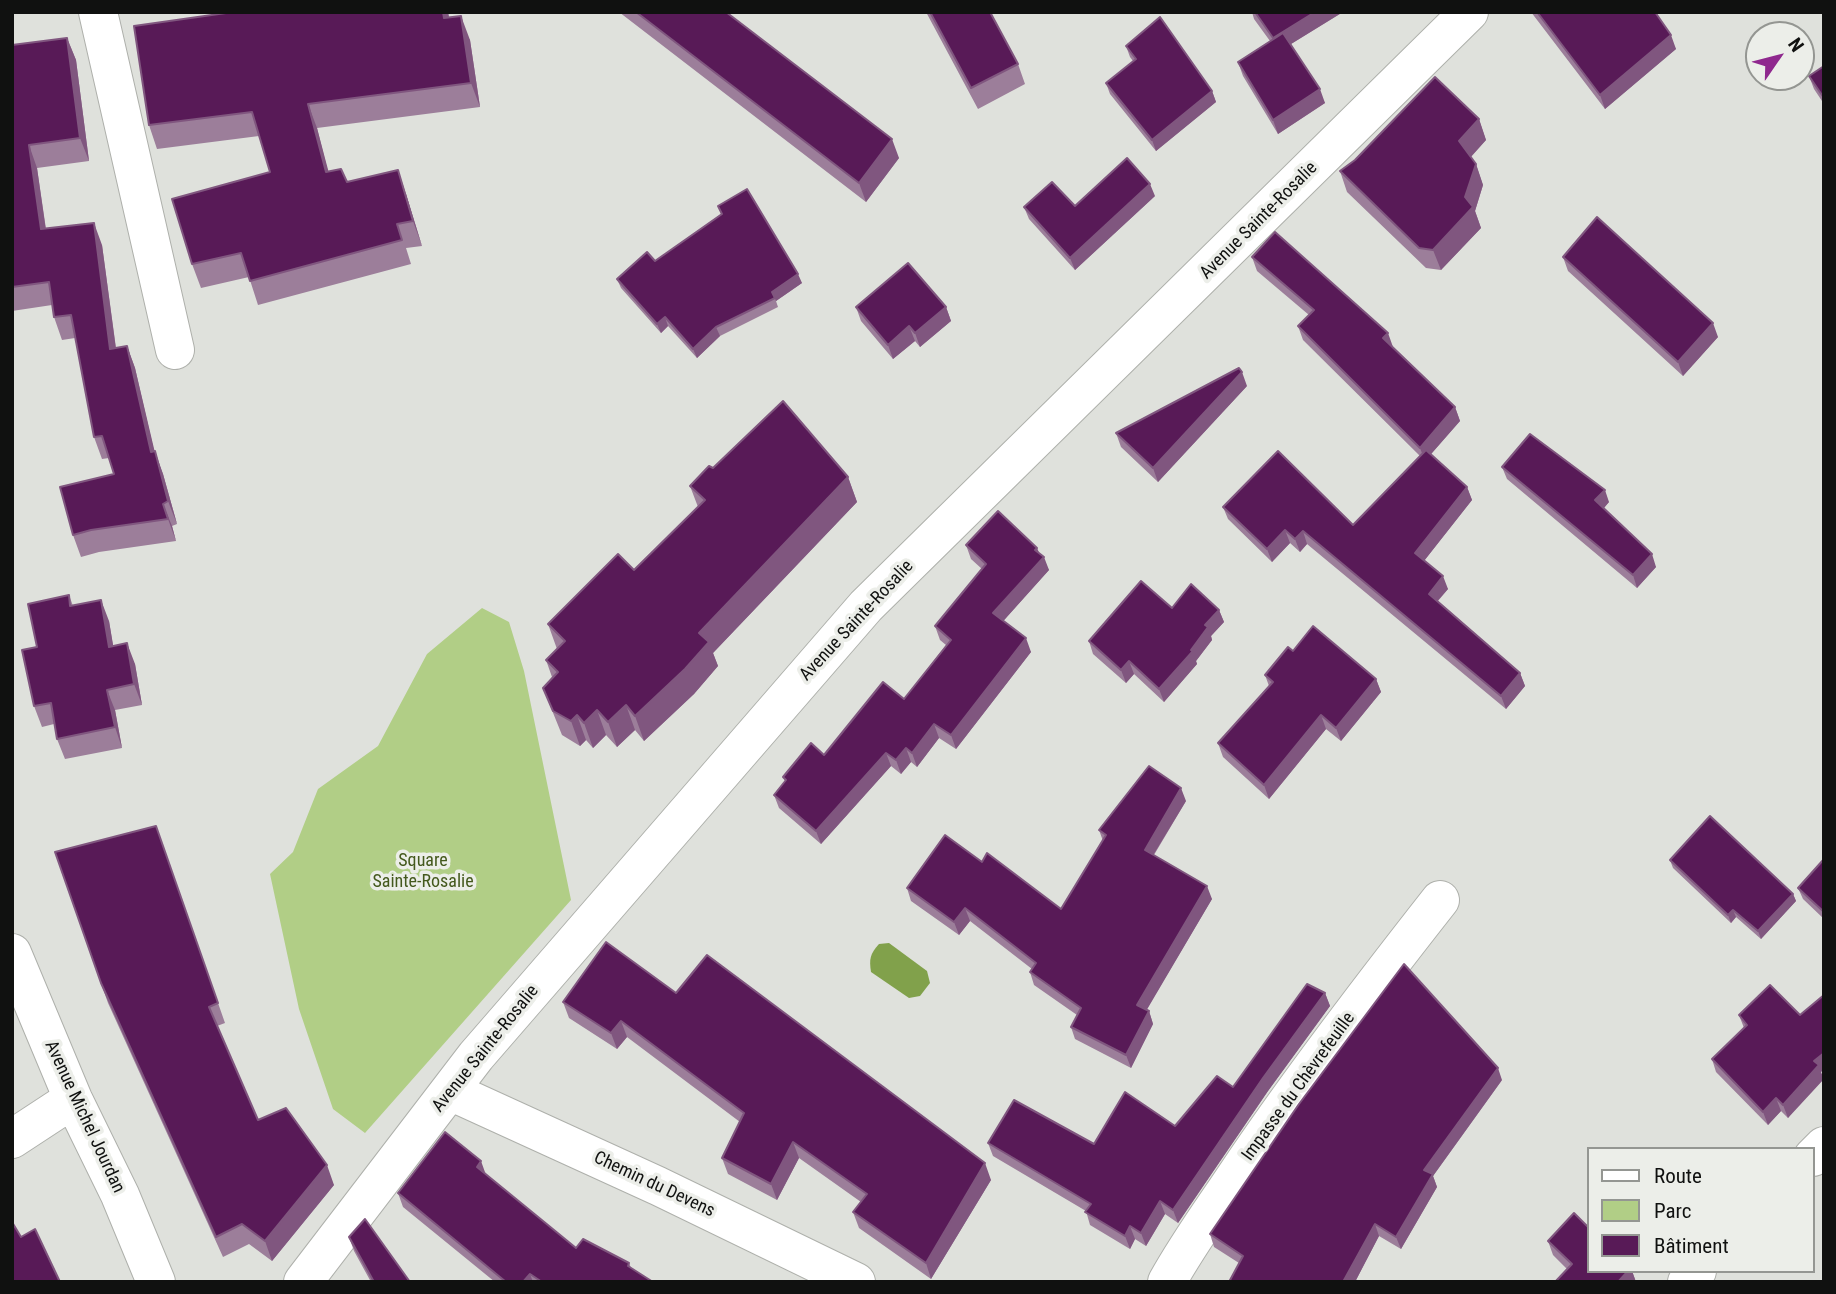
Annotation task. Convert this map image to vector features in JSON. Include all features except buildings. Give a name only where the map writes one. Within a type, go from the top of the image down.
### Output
[{"type":"street","points":[[98,12],[175,350]]},
{"type":"street","name":"Avenue Sainte-Rosalie","points":[[303,1282],[477,1056],[866,606],[1469,12]]},
{"type":"street","name":"Impasse du Chèvrefeuille","points":[[1167,1282],[1262,1137],[1363,999],[1440,900]]},
{"type":"street","name":"Avenue Michel Jourdan","points":[[12,953],[73,1099],[120,1195],[156,1282]]},
{"type":"street","name":"Chemin du Devens","points":[[450,1091],[658,1186],[856,1282]]},
{"type":"street","points":[[12,1139],[73,1099]]},
{"type":"green space","name":"Square Sainte-Rosalie","points":[[482,608],[509,622],[524,671],[571,900],[365,1133],[333,1109],[299,1009],[270,874],[293,852],[318,789],[378,746],[427,654]]},
{"type":"shaded area","points":[[889,943],[927,971],[930,983],[920,996],[909,998],[871,972],[872,954],[879,944]]}]
